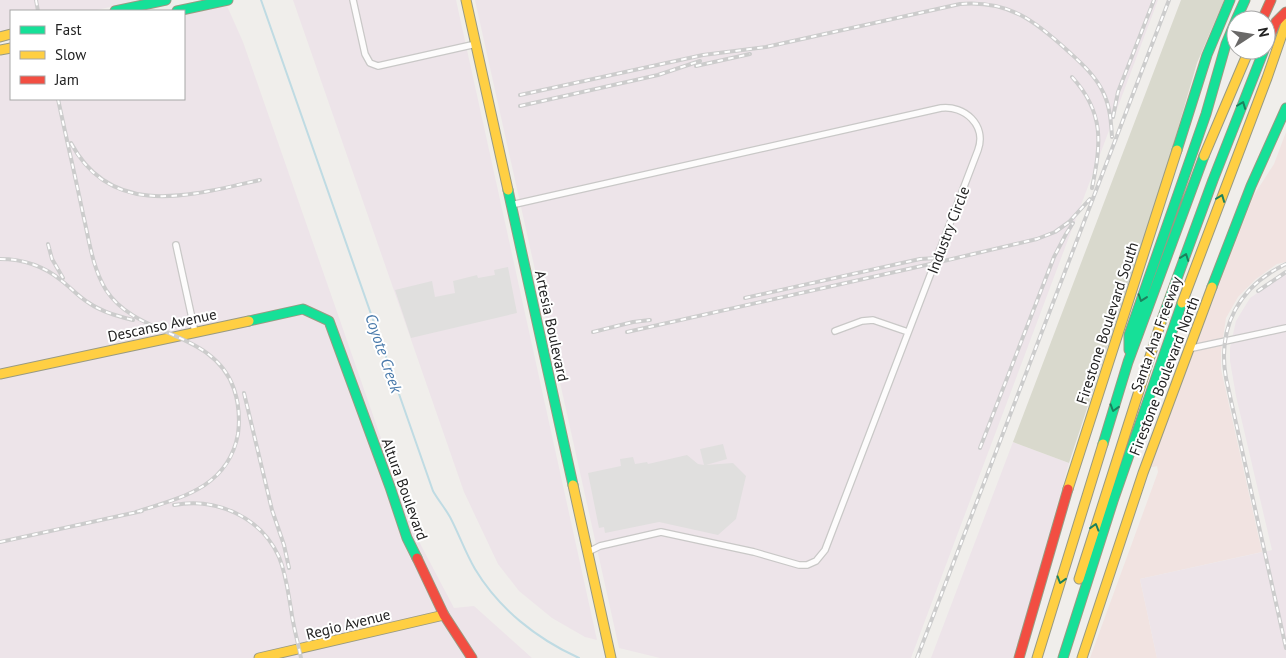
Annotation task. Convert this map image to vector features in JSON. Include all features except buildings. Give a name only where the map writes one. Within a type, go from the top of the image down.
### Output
[{"type":"main road","points":[[120,10],[166,0]]},
{"type":"main road","points":[[182,10],[228,0]]},
{"type":"main road","name":"Artesia Boulevard","points":[[466,0],[611,658]]},
{"type":"main road","name":"Firestone Boulevard South","points":[[1019,658],[1068,488],[1207,54],[1230,0]]},
{"type":"main road","points":[[1276,22],[1286,12]]},
{"type":"main road","name":"Santa Ana Freeway","points":[[1064,658],[1082,595],[1139,420],[1204,241],[1277,52],[1286,23]]},
{"type":"main road","points":[[1128,362],[1129,336],[1206,114],[1226,44]]},
{"type":"main road","points":[[1277,52],[1286,46]]},
{"type":"main road","name":"Santa Ana Freeway","points":[[1038,658],[1128,362],[1209,143],[1245,60]]},
{"type":"main road","points":[[1056,658],[1120,449],[1165,312],[1217,168],[1260,60]]},
{"type":"main road","name":"Firestone Boulevard North","points":[[1082,658],[1143,473],[1188,349],[1251,186],[1286,108]]},
{"type":"main road","name":"Descanso Avenue","points":[[0,374],[303,309],[329,321]]},
{"type":"main road","name":"Altura Boulevard","points":[[329,321],[407,538],[444,615],[472,658]]},
{"type":"main road","name":"Regio Avenue","points":[[259,658],[444,615]]},
{"type":"street","points":[[352,0],[364,54],[370,63],[378,66],[476,44]]},
{"type":"street","name":"Industry Circle","points":[[511,205],[941,108],[960,110],[970,116],[977,125],[980,134],[980,146],[826,550],[816,561],[806,565],[799,565],[754,552],[661,532],[600,546],[588,552]]},
{"type":"street","points":[[176,245],[195,332]]},
{"type":"street","points":[[835,331],[862,321],[873,320],[908,332]]},
{"type":"street","points":[[1188,349],[1286,328]]},
{"type":"shaded area","points":[[0,0],[142,0],[97,10],[10,10],[10,29],[0,32]]},
{"type":"shaded area","points":[[293,0],[456,0],[597,640],[585,637],[552,618],[519,591],[498,564],[464,492]]},
{"type":"shaded area","points":[[475,0],[1158,0],[911,658],[660,658],[619,648]]},
{"type":"shaded area","points":[[1181,0],[1224,0],[1197,63],[1165,173],[1069,463],[1013,442]]},
{"type":"shaded area","points":[[227,6],[243,42],[413,530],[454,608],[474,606],[532,658],[0,658],[0,56],[10,54],[10,100],[185,100],[185,15]]},
{"type":"shaded area","points":[[1286,132],[1286,262],[1277,264],[1256,279],[1238,297],[1226,318],[1221,351],[1221,369],[1262,552],[1140,579],[1157,658],[1090,658],[1158,472],[1157,466],[1148,468],[1254,195],[1274,164]]},
{"type":"shaded area","points":[[508,267],[517,313],[411,338],[395,290],[432,281],[435,297],[455,293],[453,281],[477,275],[478,278],[495,275],[494,270]]},
{"type":"shaded area","points":[[1286,274],[1286,658],[1157,658],[1140,579],[1272,550],[1236,396],[1230,361],[1230,348],[1236,321],[1250,298]]},
{"type":"shaded area","points":[[1013,442],[1069,463],[1014,658],[931,658]]},
{"type":"shaded area","points":[[723,444],[727,459],[706,465],[733,463],[746,476],[736,519],[718,535],[659,522],[605,533],[604,527],[599,528],[588,473],[621,466],[620,459],[633,457],[635,464],[647,462],[648,464],[687,455],[698,464],[704,465],[700,449]]},
{"type":"waterway","name":"Coyote Creek","points":[[261,0],[433,491],[450,517],[475,569],[495,597],[507,610],[534,632],[548,642],[579,658]]},
{"type":"railway","points":[[36,0],[38,10]]},
{"type":"railway","points":[[1113,117],[1118,92],[1154,0]]},
{"type":"railway","points":[[917,658],[1169,0]]},
{"type":"railway","points":[[520,95],[703,55],[766,47],[960,4],[993,5],[1007,9],[1032,22],[1056,40],[1083,65],[1096,80],[1105,97],[1110,114],[1112,137]]},
{"type":"railway","points":[[696,66],[750,54]]},
{"type":"railway","points":[[520,106],[658,75],[700,61]]},
{"type":"railway","points":[[1072,77],[1083,90],[1090,103],[1098,130],[1097,157],[1092,188]]},
{"type":"railway","points":[[58,100],[91,253],[97,272],[106,290],[120,306],[136,317],[193,344],[210,355],[224,370],[234,389],[237,400],[238,434],[233,452],[224,467],[213,479],[200,488],[169,502],[136,512]]},
{"type":"railway","points":[[71,143],[88,167],[108,183],[131,192],[155,196],[181,195],[260,180]]},
{"type":"railway","points":[[627,332],[1037,239],[1055,232],[1069,222],[1090,199]]},
{"type":"railway","points":[[980,448],[1054,257],[1073,223]]},
{"type":"railway","points":[[48,244],[52,259],[63,278]]},
{"type":"railway","points":[[745,298],[920,259],[937,258]]},
{"type":"railway","points":[[0,259],[17,260],[41,267],[94,306],[133,320]]},
{"type":"railway","points":[[1286,264],[1270,273],[1244,296],[1235,310],[1229,325],[1224,359],[1226,378],[1286,648]]},
{"type":"railway","points":[[1258,291],[1286,272]]},
{"type":"railway","points":[[593,332],[633,322],[650,320]]},
{"type":"railway","points":[[244,393],[272,510],[284,545],[289,568]]},
{"type":"railway","points":[[174,505],[190,503],[221,507],[249,521],[271,543],[279,557],[283,570],[301,658]]},
{"type":"railway","points":[[0,542],[142,511]]},
{"type":"traffic: fast","points":[[120,10],[166,0]]},
{"type":"traffic: fast","points":[[182,10],[228,0]]},
{"type":"traffic: fast","points":[[1177,150],[1207,55],[1230,0]]},
{"type":"traffic: fast","points":[[1240,10],[1245,0]]},
{"type":"traffic: fast","points":[[1129,350],[1129,335],[1206,114],[1226,44]]},
{"type":"traffic: fast","points":[[1161,322],[1213,180],[1260,60]]},
{"type":"traffic: fast","points":[[1212,287],[1251,186],[1286,108]]},
{"type":"traffic: fast","points":[[1103,444],[1128,362],[1204,156]]},
{"type":"traffic: fast","points":[[508,190],[573,485]]},
{"type":"traffic: fast","points":[[1063,658],[1113,501],[1182,303]]},
{"type":"traffic: fast","points":[[249,321],[303,309],[329,321],[407,538],[417,558]]},
{"type":"traffic: slow","points":[[466,0],[508,190]]},
{"type":"traffic: slow","points":[[1182,303],[1286,23]]},
{"type":"traffic: slow","points":[[0,37],[10,34]]},
{"type":"traffic: slow","points":[[0,50],[10,48]]},
{"type":"traffic: slow","points":[[1204,156],[1245,60]]},
{"type":"traffic: slow","points":[[1068,489],[1177,150]]},
{"type":"traffic: slow","points":[[1082,658],[1143,473],[1212,287]]},
{"type":"traffic: slow","points":[[0,374],[249,321]]},
{"type":"traffic: slow","points":[[1079,579],[1161,322]]},
{"type":"traffic: slow","points":[[1037,658],[1103,444]]},
{"type":"traffic: slow","points":[[573,485],[611,658]]},
{"type":"traffic: slow","points":[[259,658],[444,615]]},
{"type":"traffic: jam","points":[[1266,10],[1271,0]]},
{"type":"traffic: jam","points":[[1276,22],[1286,12]]},
{"type":"traffic: jam","points":[[1019,658],[1068,489]]},
{"type":"traffic: jam","points":[[417,558],[444,615],[472,658]]}]
